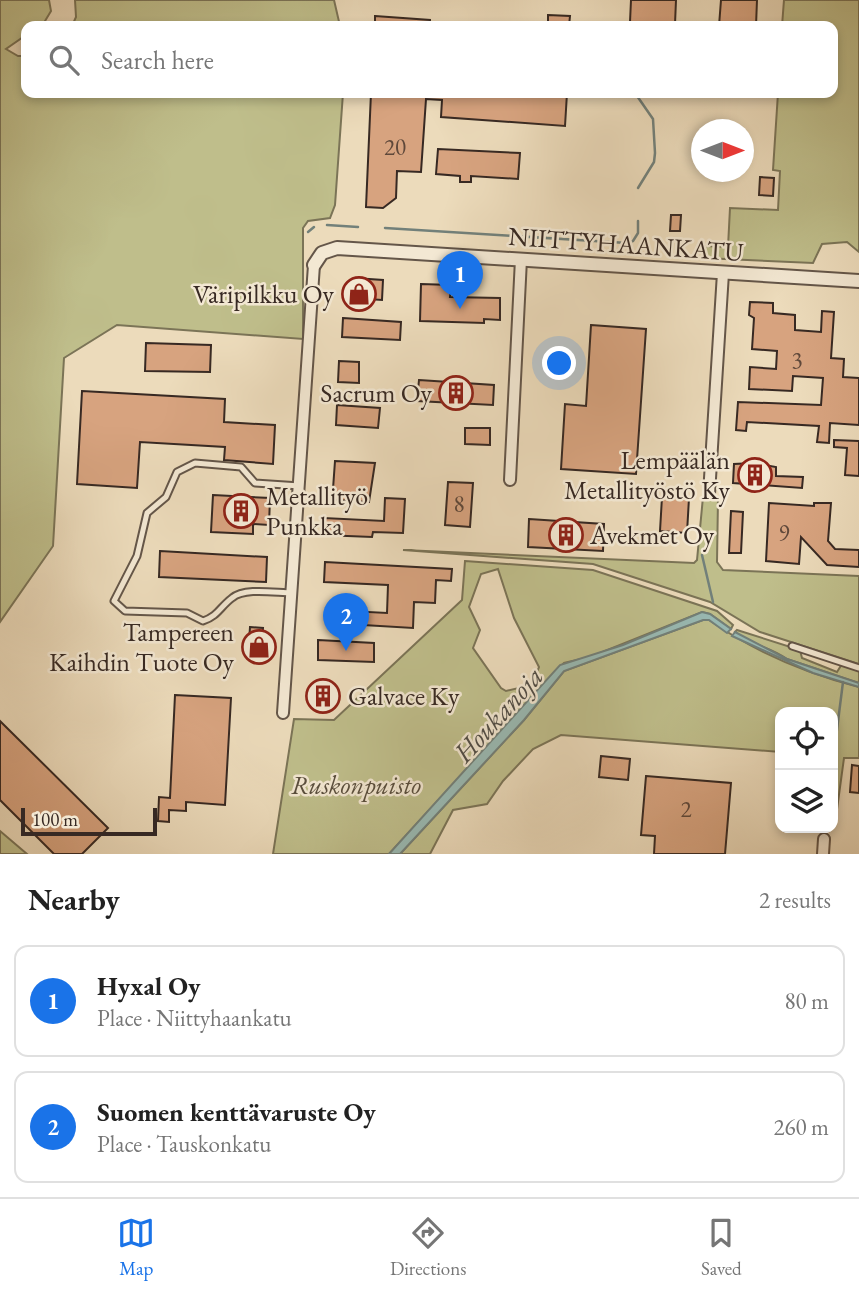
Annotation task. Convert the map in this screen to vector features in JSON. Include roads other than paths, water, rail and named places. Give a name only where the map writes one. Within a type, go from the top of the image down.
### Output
[{"type":"street","name":"NIITTYHAANKATU","points":[[314,265],[322,253],[337,248],[859,281]]},
{"type":"street","points":[[510,480],[521,259]]},
{"type":"street","points":[[283,713],[314,265]]},
{"type":"street","points":[[709,494],[723,273]]},
{"type":"street","points":[[822,854],[824,839]]},
{"type":"lane","points":[[292,593],[250,593],[233,596],[216,617],[203,621],[187,613],[125,611],[114,601],[137,556],[147,513],[166,497],[177,472],[195,463],[240,467],[255,483],[300,486]]},
{"type":"lane","points":[[792,646],[859,667]]},
{"type":"water","points":[[702,612],[710,614],[731,629],[727,633],[709,620],[703,620],[564,671],[524,720],[400,854],[389,854],[560,665],[623,645]]},
{"type":"water","points":[[735,632],[787,659],[859,683],[859,687],[813,673],[732,636]]},
{"type":"waterway","points":[[638,98],[653,119],[655,153],[654,162],[638,188]]},
{"type":"waterway","points":[[385,228],[627,243],[633,241],[638,233],[638,221]]},
{"type":"waterway","points":[[327,225],[358,227]]},
{"type":"waterway","points":[[308,232],[314,227]]},
{"type":"waterway","points":[[702,555],[713,602]]},
{"type":"waterway","points":[[838,721],[843,682]]},
{"type":"place","name":"Väripilkku Oy","points":[[359,294]]},
{"type":"place","name":"Hyxal Oy","points":[[460,309]]},
{"type":"place","name":"Sacrum Oy","points":[[456,393]]},
{"type":"place","name":"Lempäälän Metallityöstö Ky","points":[[755,475]]},
{"type":"place","name":"Metallityö Punkka","points":[[241,511]]},
{"type":"place","name":"Avekmet Oy","points":[[566,535]]},
{"type":"place","name":"Tampereen Kaihdin Tuote Oy","points":[[259,647]]},
{"type":"place","name":"Suomen kenttävaruste Oy","points":[[346,651]]},
{"type":"place","name":"Galvace Ky","points":[[323,696]]},
{"type":"water label","name":"Houkanoja","points":[[498,714]]},
{"type":"park label","name":"Ruskonpuisto","points":[[356,785]]}]
